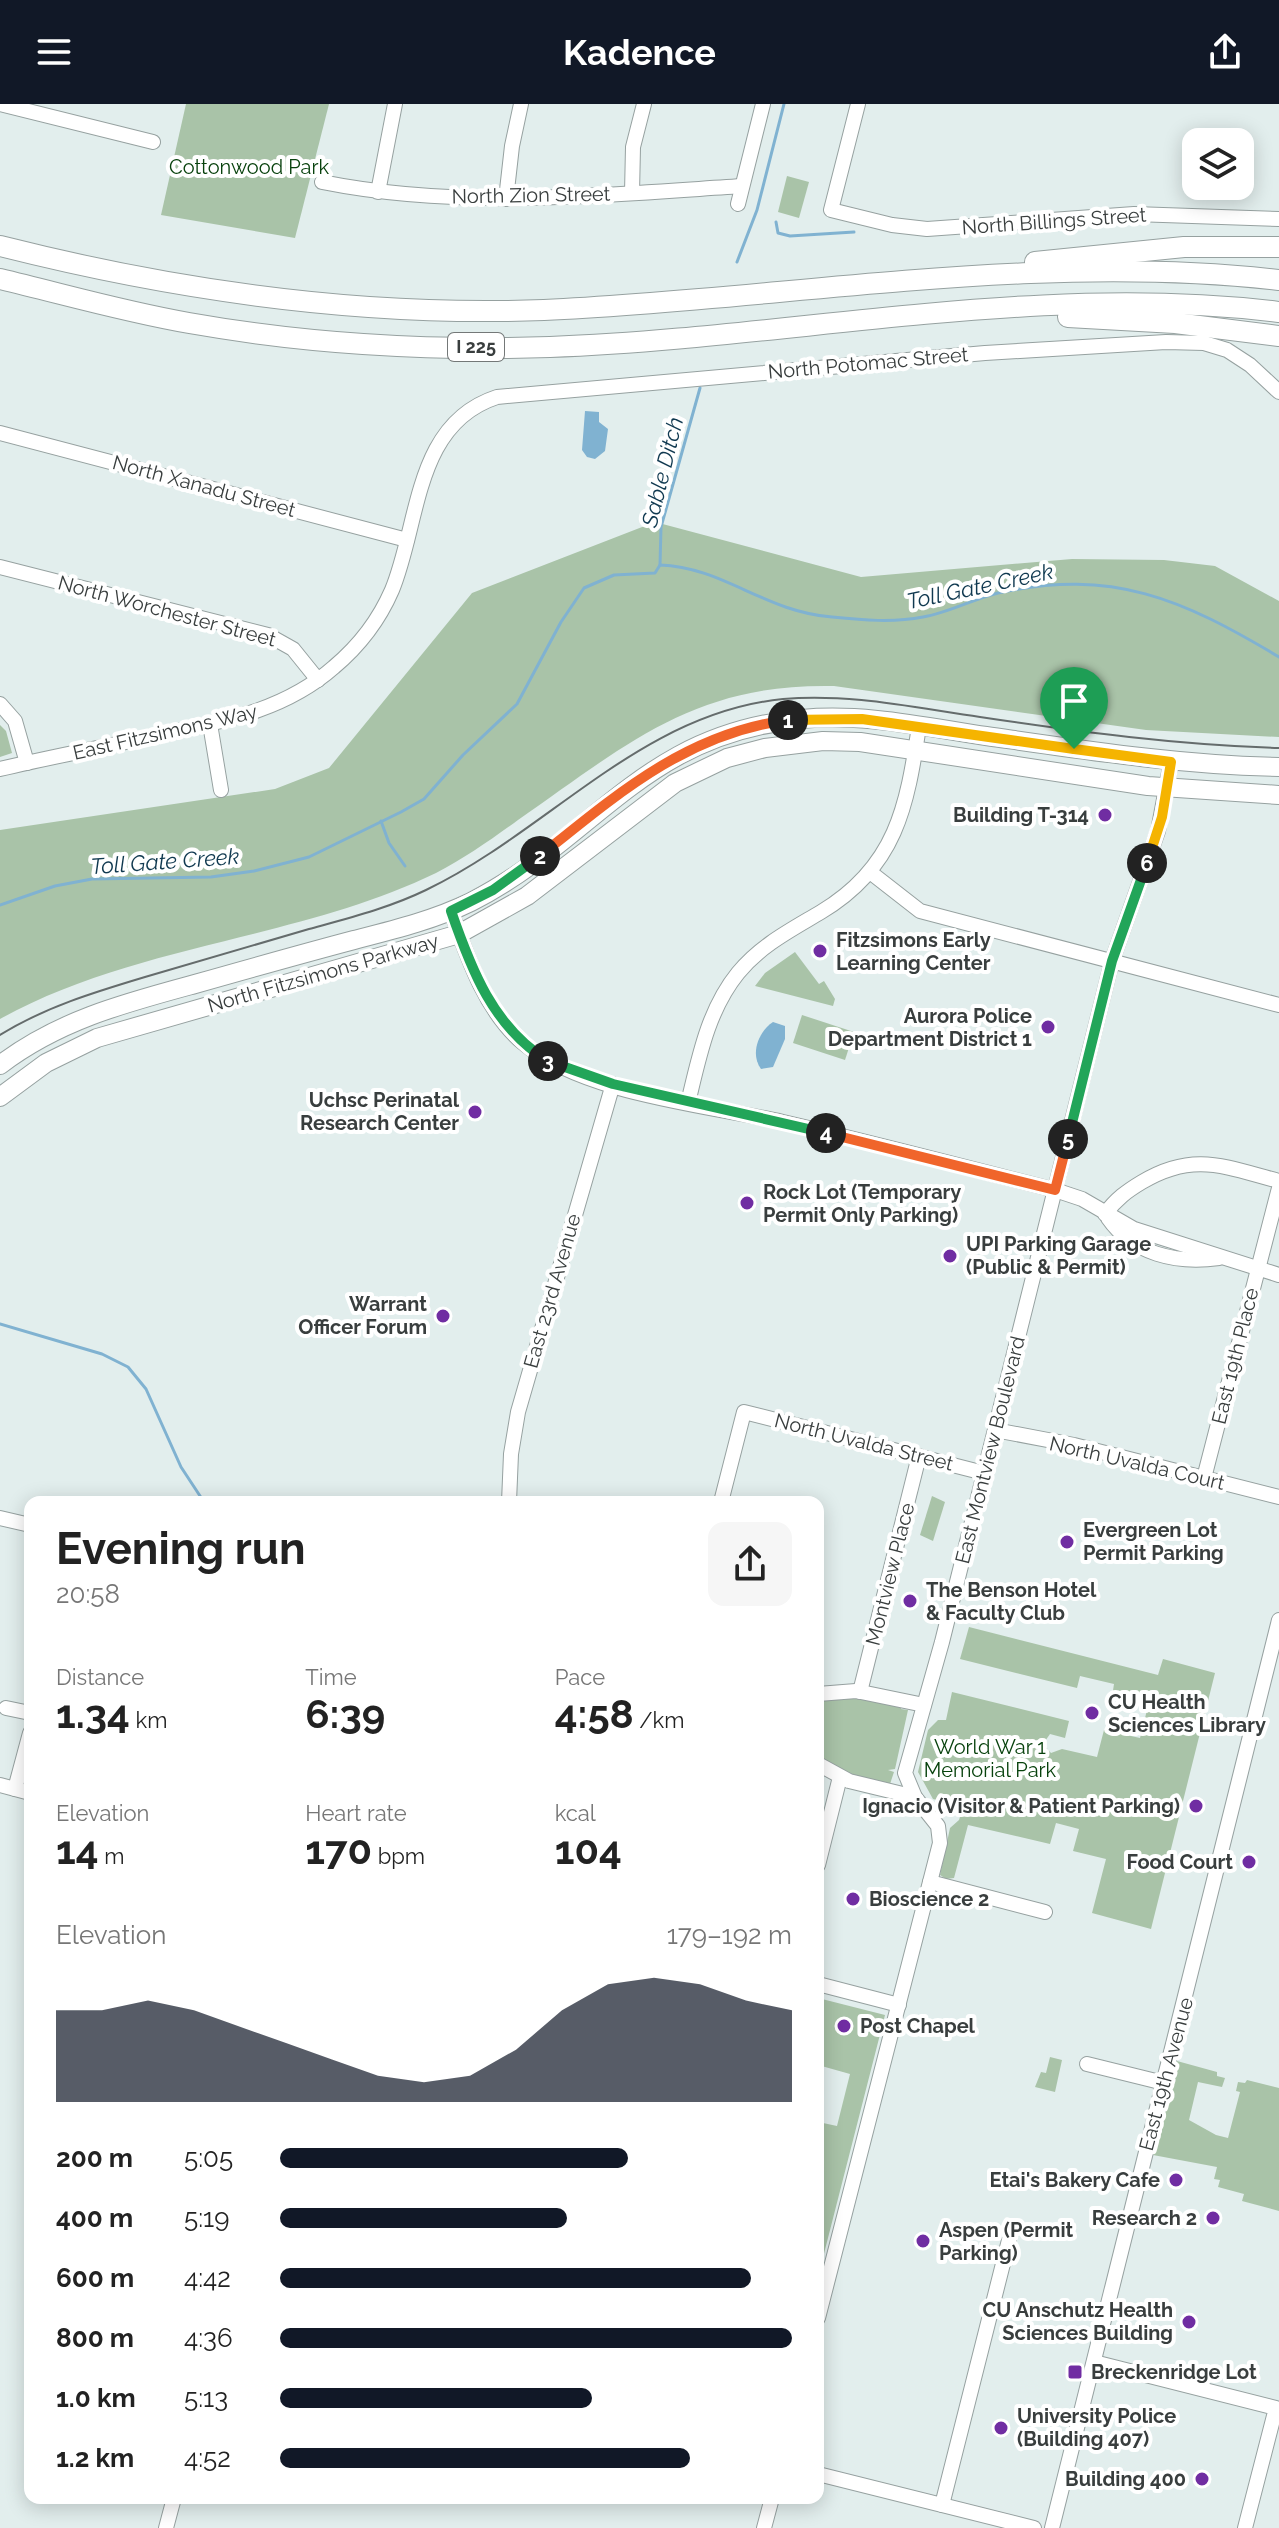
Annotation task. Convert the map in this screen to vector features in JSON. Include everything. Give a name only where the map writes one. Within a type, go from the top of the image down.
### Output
[{"type":"highway","name":"I 225","points":[[0,246],[201,289],[315,304],[393,310],[546,310],[873,284],[1113,271],[1279,280]]},
{"type":"highway","points":[[873,284],[1146,250],[1279,247]]},
{"type":"highway","name":"I 225","points":[[0,279],[189,323],[281,336],[397,346],[551,347],[1027,306],[1122,303],[1279,312]]},
{"type":"highway","points":[[884,320],[1094,317],[1202,325],[1279,336]]},
{"type":"main road","name":"North Fitzsimons Parkway","points":[[0,1065],[55,1029],[105,1009],[451,911],[517,874],[654,768],[719,736],[761,724],[820,717],[919,726],[1171,762],[1279,767]]},
{"type":"main road","name":"North Fitzsimons Parkway","points":[[0,1097],[46,1063],[97,1038],[459,934],[538,888],[675,783],[727,758],[765,748],[823,741],[916,750],[1168,788],[1279,795]]},
{"type":"street","points":[[0,104],[153,142]]},
{"type":"street","points":[[378,192],[395,104]]},
{"type":"street","points":[[506,199],[521,104]]},
{"type":"street","points":[[632,193],[633,147],[644,104]]},
{"type":"street","points":[[738,204],[763,104]]},
{"type":"street","name":"North Billings Street","points":[[858,104],[831,210],[899,226],[927,229],[1134,214],[1279,219]]},
{"type":"street","name":"North Zion Street","points":[[322,182],[378,192],[506,199],[742,186]]},
{"type":"street","name":"North Potomac Street","points":[[451,426],[482,403],[523,392],[1143,342],[1218,346],[1250,365],[1279,392]]},
{"type":"street","name":"East Fitzsimons Way","points":[[0,769],[210,724],[276,705],[318,680],[356,646],[376,620],[395,581],[427,466],[451,426]]},
{"type":"street","name":"North Xanadu Street","points":[[0,433],[407,540]]},
{"type":"street","name":"North Worchester Street","points":[[0,567],[268,635],[293,649],[318,680]]},
{"type":"street","points":[[0,704],[15,721],[27,763]]},
{"type":"street","points":[[210,724],[221,790]]},
{"type":"street","points":[[688,1103],[712,1015],[736,975],[766,945],[833,904],[870,872],[898,827],[919,726]]},
{"type":"street","name":"East Montview Boulevard","points":[[824,2295],[940,1833],[915,1797],[905,1773],[995,1430],[1112,961],[1154,842],[1168,788],[1171,762]]},
{"type":"street","points":[[870,872],[920,911],[1279,1005]]},
{"type":"street","points":[[451,911],[488,999],[518,1038],[552,1063],[613,1084],[688,1103],[801,1126],[1055,1190],[1082,1199],[1134,1229],[1279,1275]]},
{"type":"street","name":"East 23rd Avenue","points":[[509,1496],[518,1412],[613,1084]]},
{"type":"street","points":[[1105,1214],[1125,1192],[1179,1164],[1206,1163],[1279,1181]]},
{"type":"street","name":"East 19th Place","points":[[1204,1478],[1279,1188]]},
{"type":"street","name":"North Uvalda Street","points":[[723,1496],[744,1412],[984,1473]]},
{"type":"street","name":"North Uvalda Court","points":[[995,1430],[1074,1445],[1279,1497]]},
{"type":"street","name":"Montview Place","points":[[860,1692],[919,1456]]},
{"type":"street","points":[[0,1518],[24,1524]]},
{"type":"street","name":"East 19th Avenue","points":[[1052,2528],[1279,1620]]},
{"type":"street","points":[[824,1694],[860,1692],[924,1705]]},
{"type":"street","points":[[6,1708],[24,1712]]},
{"type":"street","points":[[15,1789],[24,1755]]},
{"type":"street","points":[[824,1768],[840,1777],[915,1797]]},
{"type":"street","points":[[824,1841],[840,1777]]},
{"type":"street","points":[[930,1882],[1045,1912]]},
{"type":"street","points":[[824,1986],[899,2005]]},
{"type":"street","points":[[1087,2064],[1164,2083]]},
{"type":"street","points":[[942,2505],[1009,2240]]},
{"type":"street","points":[[1094,2362],[1276,2408],[1245,2528]]},
{"type":"street","points":[[824,2476],[1034,2528]]},
{"type":"street","points":[[166,2528],[172,2504]]},
{"type":"street","points":[[764,2528],[770,2504]]},
{"type":"green space","name":"Cottonwood Park","points":[[186,104],[329,104],[295,238],[161,215]]},
{"type":"green space","points":[[787,176],[809,182],[799,218],[778,212]]},
{"type":"green space","points":[[655,522],[861,577],[1072,559],[1164,560],[1215,566],[1279,601],[1279,737],[1146,730],[834,686],[785,688],[741,695],[701,707],[629,744],[478,848],[436,873],[328,914],[105,974],[52,994],[0,1019],[0,830],[275,789],[329,768],[472,593]]},
{"type":"green space","points":[[0,725],[6,731],[12,753],[0,757]]},
{"type":"green space","points":[[795,952],[819,984],[824,981],[835,999],[833,1006],[755,986],[765,973]]},
{"type":"green space","points":[[802,1015],[854,1032],[845,1060],[793,1043]]},
{"type":"green space","points":[[932,1496],[945,1502],[933,1541],[920,1535]]},
{"type":"green space","name":"World War 1 Memorial Park","points":[[969,1627],[1158,1675],[1163,1659],[1215,1673],[1151,1929],[1092,1913],[1106,1859],[1073,1851],[1079,1829],[1056,1823],[1050,1844],[968,1825],[954,1878],[946,1879],[940,1875],[950,1828],[959,1820],[963,1807],[933,1799],[918,1772],[928,1730],[938,1720],[946,1720],[952,1692],[1069,1721],[1065,1738],[1050,1734],[1043,1744],[1051,1753],[1062,1749],[1097,1757],[1104,1730],[1140,1738],[1148,1706],[1112,1697],[1114,1684],[1080,1676],[1077,1688],[960,1659]]},
{"type":"green space","points":[[854,1696],[902,1705],[901,1709],[908,1710],[895,1769],[888,1770],[894,1772],[890,1784],[843,1774],[824,1761],[824,1700]]},
{"type":"green space","points":[[824,2000],[885,2015],[824,2254],[824,2123],[837,2126],[850,2074],[824,2067]]},
{"type":"green space","points":[[1050,2057],[1062,2060],[1055,2092],[1035,2087],[1041,2072],[1046,2073]]},
{"type":"green space","points":[[1177,2061],[1217,2072],[1217,2076],[1225,2078],[1222,2087],[1198,2082],[1189,2120],[1216,2135],[1228,2138],[1240,2092],[1236,2091],[1238,2082],[1245,2083],[1247,2080],[1279,2088],[1279,2211],[1242,2201],[1244,2194],[1218,2187],[1220,2180],[1214,2179],[1217,2167],[1153,2155]]},
{"type":"water","points":[[585,411],[599,412],[599,422],[608,429],[605,451],[595,459],[587,457],[582,450]]},
{"type":"water","points":[[773,1022],[785,1026],[785,1039],[773,1067],[761,1069],[756,1057],[757,1044],[763,1031]]},
{"type":"waterway","name":"Sable Ditch","points":[[737,262],[757,210],[784,104]]},
{"type":"waterway","points":[[776,222],[778,233],[790,236],[854,232]]},
{"type":"waterway","name":"Sable Ditch","points":[[660,565],[661,527],[700,388]]},
{"type":"waterway","name":"Toll Gate Creek","points":[[0,905],[55,886],[92,879],[211,877],[254,871],[309,857],[401,812],[424,799],[463,755],[517,704],[561,622],[584,588],[614,575],[655,573],[660,565],[704,573],[808,613],[866,620],[923,617],[998,593],[1039,586],[1077,584],[1112,587],[1178,605],[1279,657]]},
{"type":"waterway","points":[[381,821],[389,843],[405,866]]},
{"type":"waterway","points":[[0,1324],[102,1354],[128,1367],[146,1389],[181,1467],[200,1496]]},
{"type":"tram line","points":[[0,1035],[52,1008],[89,995],[369,912],[426,890],[514,837],[640,750],[685,726],[732,709],[783,699],[833,698],[1129,737],[1279,748]]},
{"type":"place","name":"Building T-314","points":[[1105,815]]},
{"type":"place","name":"Fitzsimons Early Learning Center","points":[[820,951]]},
{"type":"place","name":"Aurora Police Department District 1","points":[[1048,1027]]},
{"type":"place","name":"Uchsc Perinatal Research Center","points":[[475,1112]]},
{"type":"place","name":"Rock Lot (Temporary Permit Only Parking)","points":[[747,1203]]},
{"type":"place","name":"UPI Parking Garage (Public & Permit)","points":[[950,1256]]},
{"type":"place","name":"Warrant Officer Forum","points":[[443,1316]]},
{"type":"place","name":"Evergreen Lot Permit Parking","points":[[1067,1542]]},
{"type":"place","name":"The Benson Hotel & Faculty Club","points":[[910,1601]]},
{"type":"place","name":"CU Health Sciences Library","points":[[1092,1713]]},
{"type":"place","name":"Ignacio (Visitor & Patient Parking)","points":[[1196,1806]]},
{"type":"place","name":"Food Court","points":[[1249,1862]]},
{"type":"place","name":"Bioscience 2","points":[[853,1899]]},
{"type":"place","name":"Post Chapel","points":[[844,2026]]},
{"type":"place","name":"Etai's Bakery Cafe","points":[[1176,2180]]},
{"type":"place","name":"Research 2","points":[[1213,2218]]},
{"type":"place","name":"Aspen (Permit Parking)","points":[[923,2241]]},
{"type":"place","name":"CU Anschutz Health Sciences Building","points":[[1189,2322]]},
{"type":"place","name":"Breckenridge Lot","points":[[1075,2372]]},
{"type":"place","name":"University Police (Building 407)","points":[[1001,2428]]},
{"type":"place","name":"Building 400","points":[[1202,2479]]},
{"type":"route","points":[[820,717],[840,718],[883,721],[1074,749],[1171,762],[1162,817],[1112,961],[1055,1190],[801,1126],[648,1093],[577,1074],[552,1063],[518,1038],[502,1021],[479,980],[451,911],[517,874],[654,768],[683,751],[744,728],[820,717]]}]
